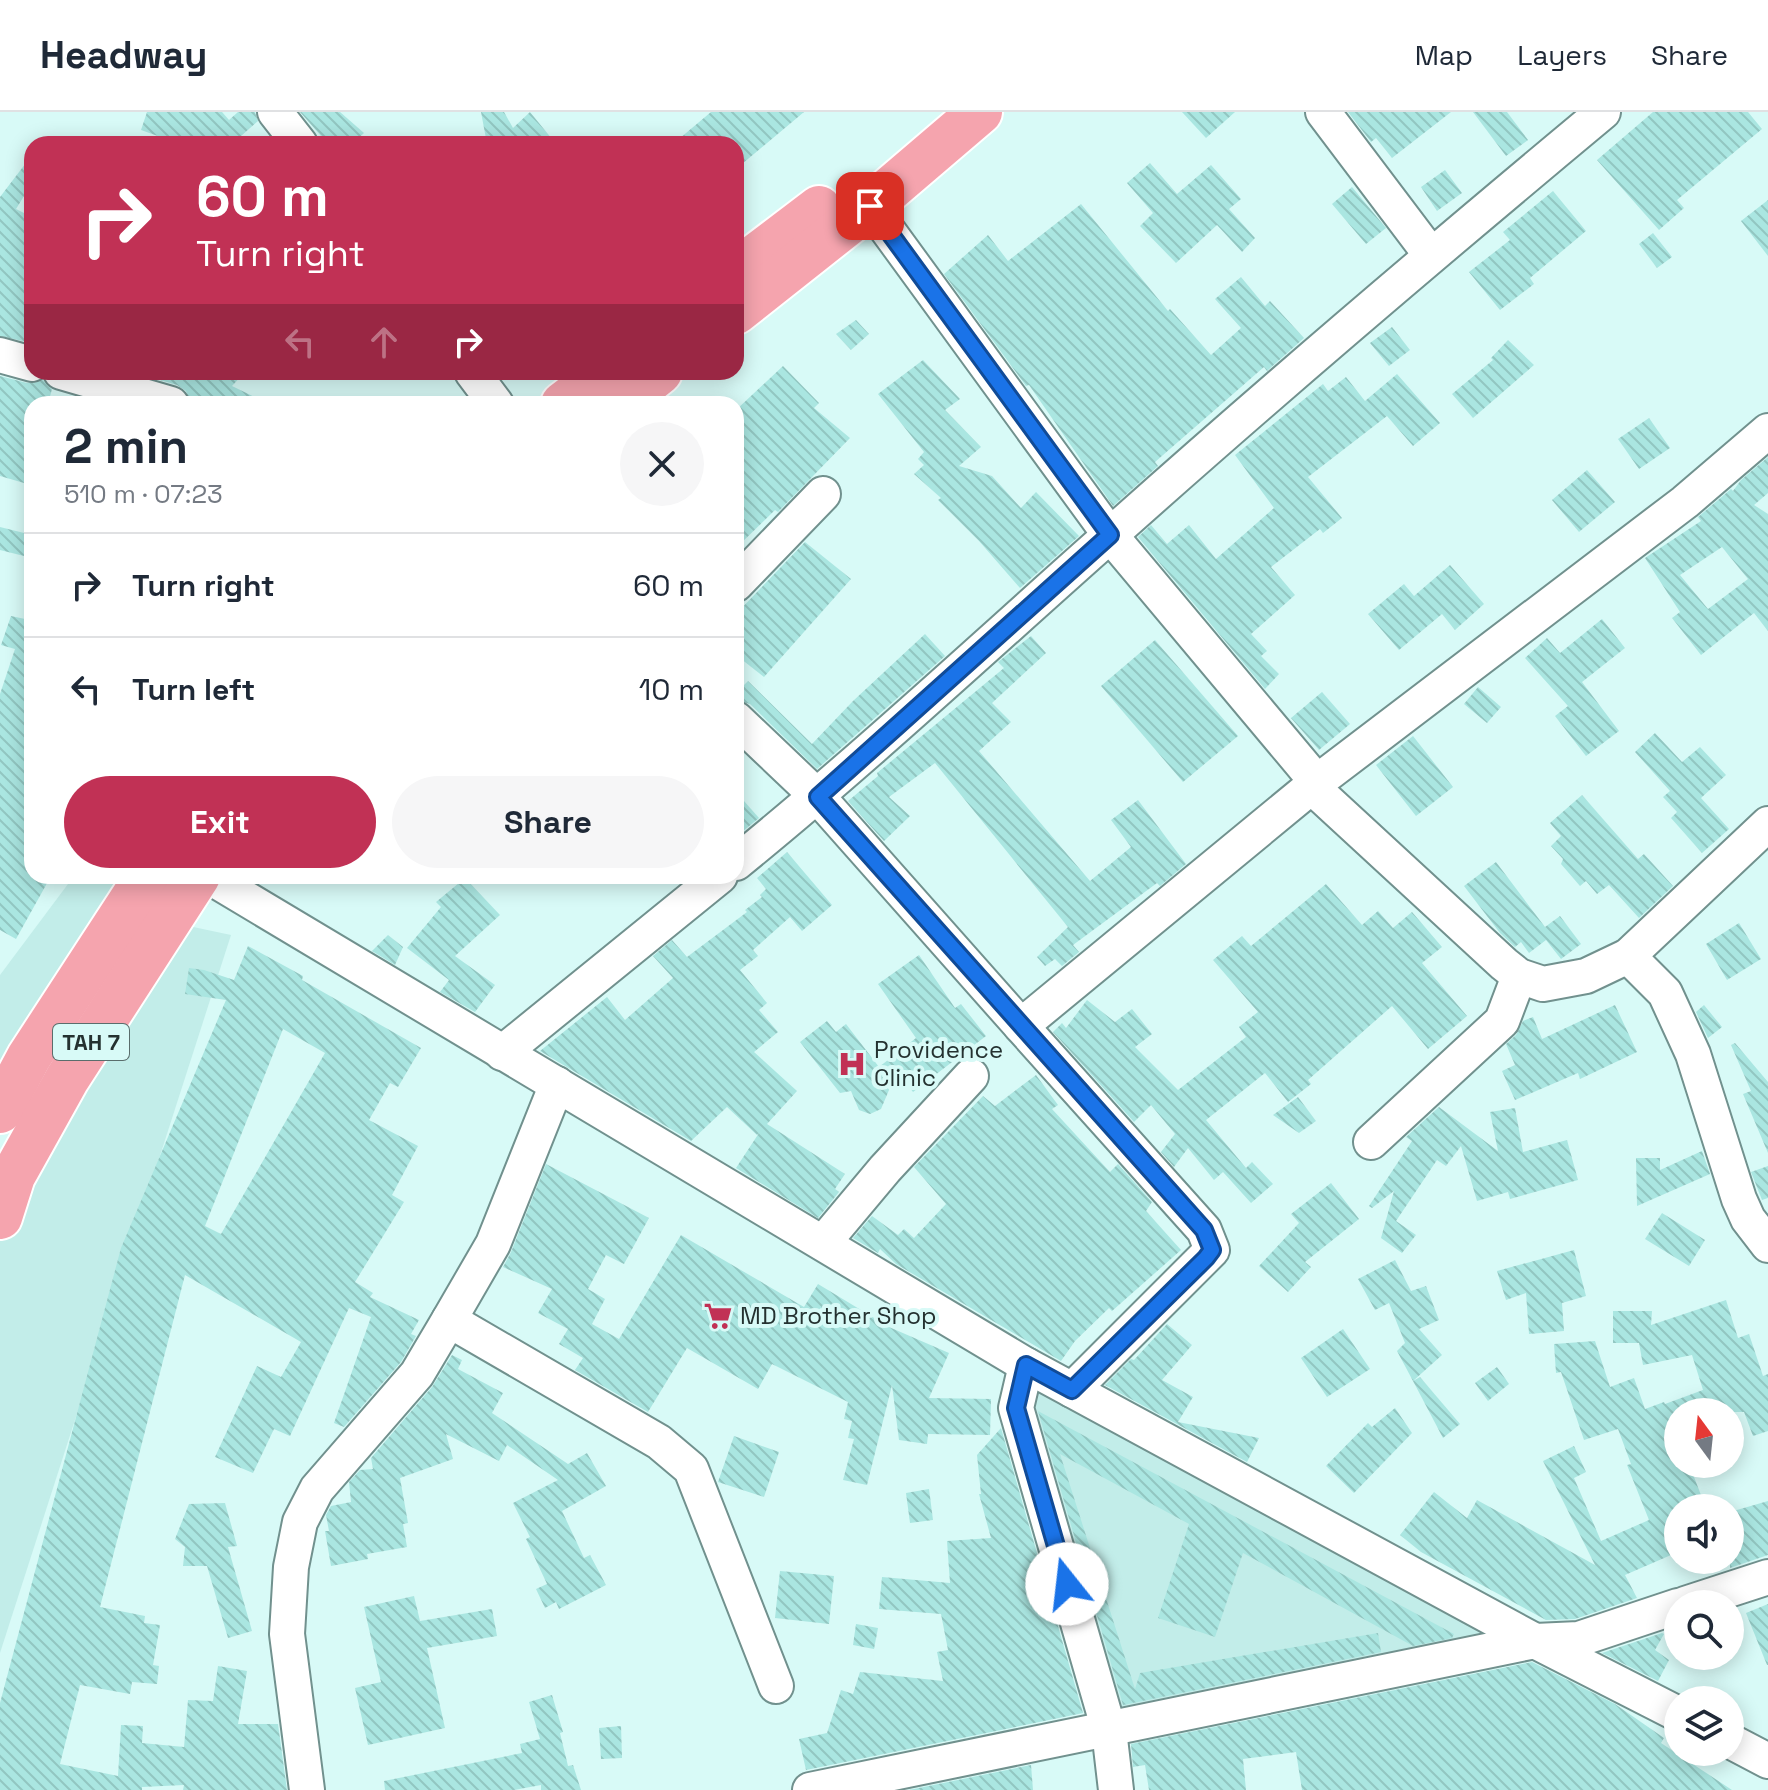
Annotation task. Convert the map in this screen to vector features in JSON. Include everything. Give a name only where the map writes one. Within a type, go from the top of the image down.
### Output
[{"type":"highway","points":[[744,265],[854,181],[934,112]]},
{"type":"highway","points":[[744,306],[870,206],[980,112]]},
{"type":"highway","points":[[574,396],[594,380]]},
{"type":"highway","points":[[630,396],[650,380]]},
{"type":"highway","name":"TAH 7","points":[[0,1111],[29,1057],[142,884]]},
{"type":"highway","name":"TAH 7","points":[[0,1217],[13,1176],[67,1079],[193,884]]},
{"type":"street","points":[[275,112],[294,136]]},
{"type":"street","points":[[1323,112],[1431,255]]},
{"type":"street","points":[[744,857],[818,797],[1110,535],[1431,255],[1603,112]]},
{"type":"street","points":[[870,206],[1110,535],[1314,785],[1519,976],[1543,984],[1586,976],[1628,956],[1768,824]]},
{"type":"street","points":[[0,355],[24,362]]},
{"type":"street","points":[[88,380],[144,396]]},
{"type":"street","points":[[1021,1026],[1314,785],[1685,502],[1768,431]]},
{"type":"street","points":[[744,576],[823,494]]},
{"type":"street","points":[[744,727],[818,797],[1204,1230],[1212,1250],[1072,1390]]},
{"type":"street","points":[[221,884],[1026,1365],[1535,1641],[1664,1707]]},
{"type":"street","points":[[502,1053],[710,884]]},
{"type":"street","points":[[1628,956],[1665,993],[1693,1054],[1739,1199],[1748,1219],[1768,1245]]},
{"type":"street","points":[[1371,1142],[1502,1021],[1519,976]]},
{"type":"street","points":[[823,1243],[971,1076]]},
{"type":"street","points":[[307,1790],[287,1634],[291,1567],[300,1522],[317,1489],[417,1374],[449,1320],[493,1244],[557,1084]]},
{"type":"street","points":[[449,1320],[659,1442],[691,1469],[776,1686]]},
{"type":"street","points":[[1026,1365],[1016,1408],[1109,1730],[1116,1790]]},
{"type":"street","points":[[1728,1590],[1768,1577]]},
{"type":"street","points":[[810,1790],[1535,1641],[1579,1639],[1664,1611]]},
{"type":"street","points":[[1744,1748],[1768,1761]]},
{"type":"street","points":[[1761,1790],[1768,1768]]},
{"type":"shaded area","points":[[68,884],[172,884],[0,1106],[0,975]]},
{"type":"shaded area","points":[[151,918],[231,935],[0,1653],[0,1174]]},
{"type":"shaded area","points":[[1046,1389],[1495,1634],[1121,1712],[1026,1400]]},
{"type":"building","points":[[147,112],[222,112],[229,120],[238,112],[255,112],[258,121],[241,136],[158,136],[141,130]]},
{"type":"building","points":[[300,112],[340,112],[364,133],[361,136],[321,136]]},
{"type":"building","points":[[481,112],[504,112],[513,128],[530,112],[550,136],[486,136]]},
{"type":"building","points":[[711,112],[804,112],[744,162],[744,136],[682,136]]},
{"type":"building","points":[[1182,112],[1235,112],[1206,138]]},
{"type":"building","points":[[1348,112],[1451,112],[1392,158],[1376,138],[1371,142]]},
{"type":"building","points":[[1473,112],[1507,112],[1528,140],[1506,156]]},
{"type":"building","points":[[1653,112],[1748,112],[1762,129],[1677,200],[1684,208],[1659,230],[1597,160]]},
{"type":"building","points":[[1150,163],[1177,194],[1211,165],[1241,199],[1229,209],[1255,238],[1242,252],[1217,225],[1176,263],[1140,226],[1153,213],[1127,183]]},
{"type":"building","points":[[24,166],[24,196],[16,209],[24,213],[24,341],[0,336],[0,197]]},
{"type":"building","points":[[1445,170],[1462,193],[1437,211],[1421,187]]},
{"type":"building","points":[[1352,187],[1386,228],[1366,244],[1332,204]]},
{"type":"building","points":[[1553,191],[1586,231],[1530,278],[1534,284],[1500,310],[1469,272],[1510,240],[1503,232]]},
{"type":"building","points":[[1768,200],[1768,256],[1741,221]]},
{"type":"building","points":[[1081,204],[1168,311],[1170,309],[1211,355],[1241,328],[1215,299],[1241,277],[1265,306],[1270,301],[1304,338],[1267,371],[1264,367],[1155,462],[1158,466],[1113,506],[1029,385],[1026,386],[944,274],[988,235],[1008,261]]},
{"type":"building","points":[[1653,233],[1672,257],[1657,268],[1639,244]]},
{"type":"building","points":[[856,320],[869,334],[851,350],[836,334]]},
{"type":"building","points":[[1392,327],[1410,350],[1389,366],[1370,343]]},
{"type":"building","points":[[1508,340],[1534,365],[1473,418],[1452,394],[1493,360],[1491,358]]},
{"type":"building","points":[[923,360],[960,399],[945,410],[981,447],[959,466],[992,476],[1021,508],[1036,492],[1079,536],[1020,588],[938,500],[941,498],[914,474],[924,465],[918,459],[924,452],[878,394]]},
{"type":"building","points":[[783,366],[819,403],[814,408],[850,438],[778,512],[775,510],[744,540],[744,403]]},
{"type":"building","points":[[1397,374],[1440,423],[1413,446],[1387,416],[1308,477],[1342,518],[1323,533],[1320,529],[1271,567],[1295,595],[1251,634],[1267,651],[1261,656],[1279,674],[1265,689],[1138,537],[1151,525],[1167,544],[1189,525],[1216,559],[1274,508],[1235,455],[1323,384],[1328,391],[1346,377],[1365,401]]},
{"type":"building","points":[[0,376],[27,383],[43,380],[52,389],[50,396],[24,396],[24,483],[0,476]]},
{"type":"building","points":[[160,380],[238,380],[232,386],[253,396],[188,396],[177,385]]},
{"type":"building","points":[[1649,418],[1670,448],[1639,469],[1618,439]]},
{"type":"building","points":[[1768,457],[1768,493],[1754,505],[1768,514],[1768,631],[1754,613],[1701,655],[1672,618],[1680,612],[1645,558],[1701,521],[1698,517],[1731,489],[1733,491]],"holes":[[[1722,547],[1748,579],[1708,609],[1680,575]]]},
{"type":"building","points":[[1587,470],[1615,502],[1579,532],[1552,500]]},
{"type":"building","points":[[0,527],[24,533],[24,556],[0,550]]},
{"type":"building","points":[[805,542],[851,579],[764,677],[744,661],[744,606]]},
{"type":"building","points":[[1450,565],[1484,604],[1455,630],[1442,614],[1399,650],[1368,614],[1404,584],[1414,596]]},
{"type":"building","points":[[11,616],[24,619],[24,884],[47,884],[16,939],[0,930],[0,694],[15,649],[1,645]]},
{"type":"building","points":[[1602,619],[1625,648],[1582,682],[1619,731],[1586,756],[1555,716],[1568,706],[1525,658],[1547,638],[1560,653]]},
{"type":"building","points":[[925,634],[945,656],[817,769],[750,704],[744,702],[744,685],[748,681],[812,744]]},
{"type":"building","points":[[1031,636],[1046,653],[992,703],[1011,722],[979,751],[1090,881],[1131,847],[1111,820],[1138,800],[1186,864],[1160,886],[1157,883],[1073,945],[1079,952],[1062,966],[1055,959],[1045,966],[1037,957],[1068,927],[935,763],[889,797],[910,816],[884,841],[848,801],[878,776],[877,773],[1004,668],[998,662]]},
{"type":"building","points":[[1155,640],[1238,736],[1183,782],[1101,686]]},
{"type":"building","points":[[1478,687],[1501,707],[1487,723],[1464,704]]},
{"type":"building","points":[[1322,692],[1350,724],[1319,750],[1291,718]]},
{"type":"building","points":[[1655,733],[1682,762],[1700,747],[1726,775],[1701,798],[1729,829],[1702,853],[1671,818],[1677,812],[1663,797],[1670,791],[1635,752]]},
{"type":"building","points":[[1413,736],[1453,787],[1416,816],[1376,765]]},
{"type":"building","points":[[1582,795],[1638,859],[1644,854],[1673,886],[1639,918],[1609,885],[1597,894],[1586,881],[1580,886],[1561,864],[1563,859],[1551,846],[1561,836],[1550,823]]},
{"type":"building","points":[[744,801],[759,818],[744,830]]},
{"type":"building","points":[[787,852],[832,905],[802,931],[790,917],[753,950],[758,956],[740,970],[767,1003],[759,1010],[778,1032],[754,1052],[797,1091],[767,1124],[845,1174],[835,1189],[839,1192],[818,1218],[736,1168],[759,1133],[757,1135],[727,1107],[691,1141],[540,1051],[607,997],[625,1020],[673,978],[653,956],[672,940],[687,957],[747,912],[745,910],[762,897],[760,895],[766,889],[757,878]]},
{"type":"building","points":[[1496,862],[1545,927],[1560,916],[1581,944],[1561,959],[1546,940],[1529,953],[1521,942],[1515,947],[1500,933],[1464,886]]},
{"type":"building","points":[[458,884],[471,884],[500,915],[455,956],[495,985],[475,1012],[440,992],[449,980],[407,948],[441,907],[436,902]]},
{"type":"building","points":[[1326,884],[1362,925],[1378,911],[1393,928],[1412,912],[1442,947],[1422,963],[1467,1016],[1428,1049],[1392,1006],[1308,1080],[1311,1084],[1288,1102],[1265,1073],[1206,1120],[1246,1168],[1252,1162],[1273,1184],[1251,1203],[1223,1172],[1214,1180],[1188,1148],[1174,1167],[1161,1152],[1175,1134],[1151,1105],[1134,1122],[1053,1032],[1062,1023],[1066,1028],[1087,1000],[1115,1022],[1132,1009],[1152,1034],[1135,1047],[1178,1090],[1246,1037],[1239,1027],[1258,1012],[1213,960],[1242,936],[1251,946]]},
{"type":"building","points":[[1739,923],[1761,959],[1727,980],[1706,944]]},
{"type":"building","points":[[388,935],[403,947],[395,965],[372,951]]},
{"type":"building","points":[[248,946],[421,1048],[398,1087],[390,1083],[369,1120],[418,1146],[392,1195],[404,1202],[355,1282],[373,1293],[370,1297],[419,1320],[411,1334],[416,1336],[401,1362],[344,1427],[334,1423],[371,1317],[349,1308],[290,1436],[274,1429],[253,1473],[215,1457],[257,1366],[281,1377],[301,1342],[185,1275],[100,1607],[145,1616],[144,1623],[160,1625],[153,1665],[159,1666],[157,1684],[132,1682],[130,1694],[80,1685],[60,1764],[118,1776],[121,1725],[143,1726],[142,1743],[184,1747],[188,1700],[213,1701],[218,1666],[247,1671],[238,1724],[278,1724],[287,1790],[183,1790],[184,1785],[142,1787],[142,1790],[0,1790],[0,1703],[121,1248],[226,1000],[185,994],[189,968],[234,980]],"holes":[[[283,1029],[325,1053],[221,1234],[205,1226]]]},
{"type":"building","points":[[919,955],[955,1008],[961,1004],[986,1036],[913,1092],[897,1071],[881,1109],[870,1114],[859,1110],[851,1091],[840,1093],[800,1042],[827,1021],[836,1032],[846,1024],[879,1067],[916,1038],[878,984]]},
{"type":"building","points":[[1615,1005],[1637,1052],[1580,1079],[1578,1073],[1515,1100],[1502,1071],[1515,1065],[1506,1044],[1516,1035],[1523,1021],[1533,1017],[1542,1039]]},
{"type":"building","points":[[1704,1005],[1722,1027],[1708,1038],[1696,1012]]},
{"type":"building","points":[[1735,1043],[1768,1082],[1768,1153],[1743,1094],[1751,1091],[1731,1045]]},
{"type":"building","points":[[1036,1075],[1058,1105],[1052,1109],[1110,1172],[1118,1164],[1152,1202],[1146,1211],[1181,1250],[1112,1311],[1109,1308],[1075,1341],[1061,1361],[896,1264],[880,1249],[878,1253],[853,1238],[872,1216],[898,1235],[904,1229],[914,1238],[946,1204],[914,1167],[983,1096],[995,1106]]},
{"type":"building","points":[[1298,1097],[1316,1121],[1299,1133],[1273,1115]]},
{"type":"building","points":[[1439,1107],[1498,1151],[1490,1112],[1515,1108],[1523,1152],[1567,1140],[1578,1180],[1510,1199],[1508,1192],[1477,1201],[1461,1146],[1446,1166],[1437,1160],[1396,1221],[1416,1235],[1402,1253],[1381,1238],[1394,1191],[1372,1208],[1369,1206],[1412,1141],[1406,1137]]},
{"type":"building","points":[[1702,1151],[1710,1174],[1637,1206],[1636,1158],[1660,1158],[1660,1170]]},
{"type":"building","points":[[546,1164],[649,1218],[624,1264],[606,1255],[588,1289],[605,1299],[592,1324],[619,1339],[681,1235],[804,1307],[818,1284],[889,1327],[949,1353],[929,1398],[991,1399],[990,1435],[928,1434],[927,1444],[899,1440],[892,1385],[867,1485],[843,1480],[854,1439],[848,1438],[852,1421],[844,1419],[848,1402],[772,1364],[758,1389],[687,1348],[648,1412],[575,1370],[583,1358],[559,1344],[568,1329],[538,1313],[552,1289],[503,1267]]},
{"type":"building","points":[[1768,1166],[1768,1198],[1762,1200],[1751,1172]]},
{"type":"building","points":[[1331,1183],[1359,1219],[1305,1262],[1311,1267],[1288,1292],[1259,1266],[1299,1223],[1291,1214]]},
{"type":"building","points":[[1662,1213],[1705,1240],[1689,1266],[1645,1239]]},
{"type":"building","points":[[1574,1250],[1586,1296],[1562,1303],[1564,1331],[1529,1334],[1526,1293],[1506,1300],[1497,1271]]},
{"type":"building","points":[[1395,1260],[1411,1291],[1426,1286],[1439,1320],[1419,1329],[1442,1355],[1413,1381],[1397,1351],[1405,1343],[1389,1303],[1375,1310],[1358,1279]]},
{"type":"building","points":[[1726,1300],[1738,1338],[1749,1334],[1763,1376],[1768,1374],[1768,1431],[1753,1436],[1744,1412],[1744,1398],[1681,1398],[1703,1390],[1692,1355],[1643,1365],[1639,1343],[1613,1343],[1613,1311],[1652,1311],[1651,1325]]},
{"type":"building","points":[[1167,1324],[1192,1345],[1162,1380],[1193,1397],[1178,1422],[1259,1438],[1247,1462],[1105,1385],[1131,1359],[1134,1360]]},
{"type":"building","points":[[1343,1329],[1370,1369],[1327,1397],[1301,1358]]},
{"type":"building","points":[[1595,1341],[1610,1387],[1634,1378],[1645,1409],[1664,1402],[1664,1478],[1694,1478],[1701,1494],[1664,1494],[1664,1558],[1625,1575],[1637,1598],[1575,1619],[1546,1620],[1421,1552],[1400,1535],[1434,1492],[1467,1518],[1477,1500],[1595,1565],[1543,1461],[1574,1446],[1586,1472],[1574,1478],[1601,1541],[1649,1520],[1627,1465],[1631,1464],[1618,1429],[1584,1440],[1561,1372],[1556,1373],[1554,1344]]},
{"type":"building","points":[[452,1355],[462,1360],[458,1369],[503,1393],[492,1413],[568,1464],[587,1453],[606,1486],[562,1511],[584,1558],[590,1555],[606,1585],[559,1609],[556,1602],[545,1608],[536,1589],[547,1584],[526,1539],[530,1537],[513,1503],[558,1480],[507,1445],[499,1461],[446,1434],[453,1459],[400,1478],[408,1523],[403,1524],[407,1547],[367,1554],[368,1559],[331,1566],[325,1531],[329,1531],[326,1515],[331,1506],[351,1502],[349,1482],[360,1470],[373,1469],[371,1458],[432,1387]]},
{"type":"building","points":[[1497,1367],[1509,1384],[1488,1401],[1475,1383]]},
{"type":"building","points":[[1420,1377],[1460,1424],[1443,1438],[1413,1381]]},
{"type":"building","points":[[1395,1408],[1412,1433],[1354,1493],[1326,1466],[1368,1423],[1372,1427]]},
{"type":"building","points":[[1038,1411],[1454,1634],[1452,1638],[1413,1646],[1243,1553],[1215,1637],[1158,1618],[1189,1524],[1060,1454],[1135,1689],[1140,1673],[1378,1633],[1381,1652],[1123,1705]]},
{"type":"building","points":[[1001,1428],[1083,1713],[806,1770],[799,1739],[827,1733],[841,1690],[853,1694],[860,1672],[943,1681],[937,1652],[948,1650],[941,1614],[879,1609],[882,1577],[950,1583],[947,1541],[991,1538],[979,1494],[977,1455]]},
{"type":"building","points":[[734,1436],[779,1452],[764,1497],[718,1482]]},
{"type":"building","points":[[929,1489],[933,1520],[910,1523],[906,1493]]},
{"type":"building","points":[[1768,1501],[1768,1555],[1744,1563],[1744,1508]]},
{"type":"building","points":[[225,1503],[237,1546],[228,1547],[252,1631],[228,1638],[207,1566],[183,1566],[185,1547],[175,1539],[189,1504]]},
{"type":"building","points":[[780,1571],[834,1576],[829,1624],[775,1618]]},
{"type":"building","points":[[414,1596],[420,1621],[492,1609],[497,1636],[427,1648],[445,1728],[368,1745],[355,1688],[381,1682],[364,1607]]},
{"type":"building","points":[[1768,1604],[1768,1665],[1767,1665],[1746,1613]]},
{"type":"building","points":[[856,1624],[878,1628],[874,1649],[853,1645]]},
{"type":"building","points":[[1664,1634],[1655,1650],[1664,1656],[1664,1670],[1658,1681],[1602,1653]]},
{"type":"building","points":[[1532,1662],[1615,1704],[1664,1738],[1661,1743],[1664,1745],[1664,1766],[1696,1766],[1732,1790],[1302,1790],[1296,1752],[1243,1759],[1246,1790],[1149,1790],[1145,1765],[1133,1767],[1131,1744]]},
{"type":"building","points":[[552,1695],[563,1732],[560,1733],[568,1766],[573,1765],[581,1790],[541,1790],[541,1785],[514,1790],[385,1790],[384,1781],[522,1753],[520,1744],[540,1739],[529,1702]]},
{"type":"building","points":[[621,1726],[622,1758],[601,1759],[599,1728]]},
{"type":"building","points":[[1031,1765],[1033,1790],[909,1790]]},
{"type":"place","name":"Providence Clinic","points":[[852,1064]]},
{"type":"place","name":"MD Brother Shop","points":[[718,1316]]},
{"type":"route","points":[[870,206],[1110,535],[818,797],[1210,1240],[1212,1250],[1206,1258],[1072,1390],[1026,1365],[1016,1408],[1067,1584]]}]
